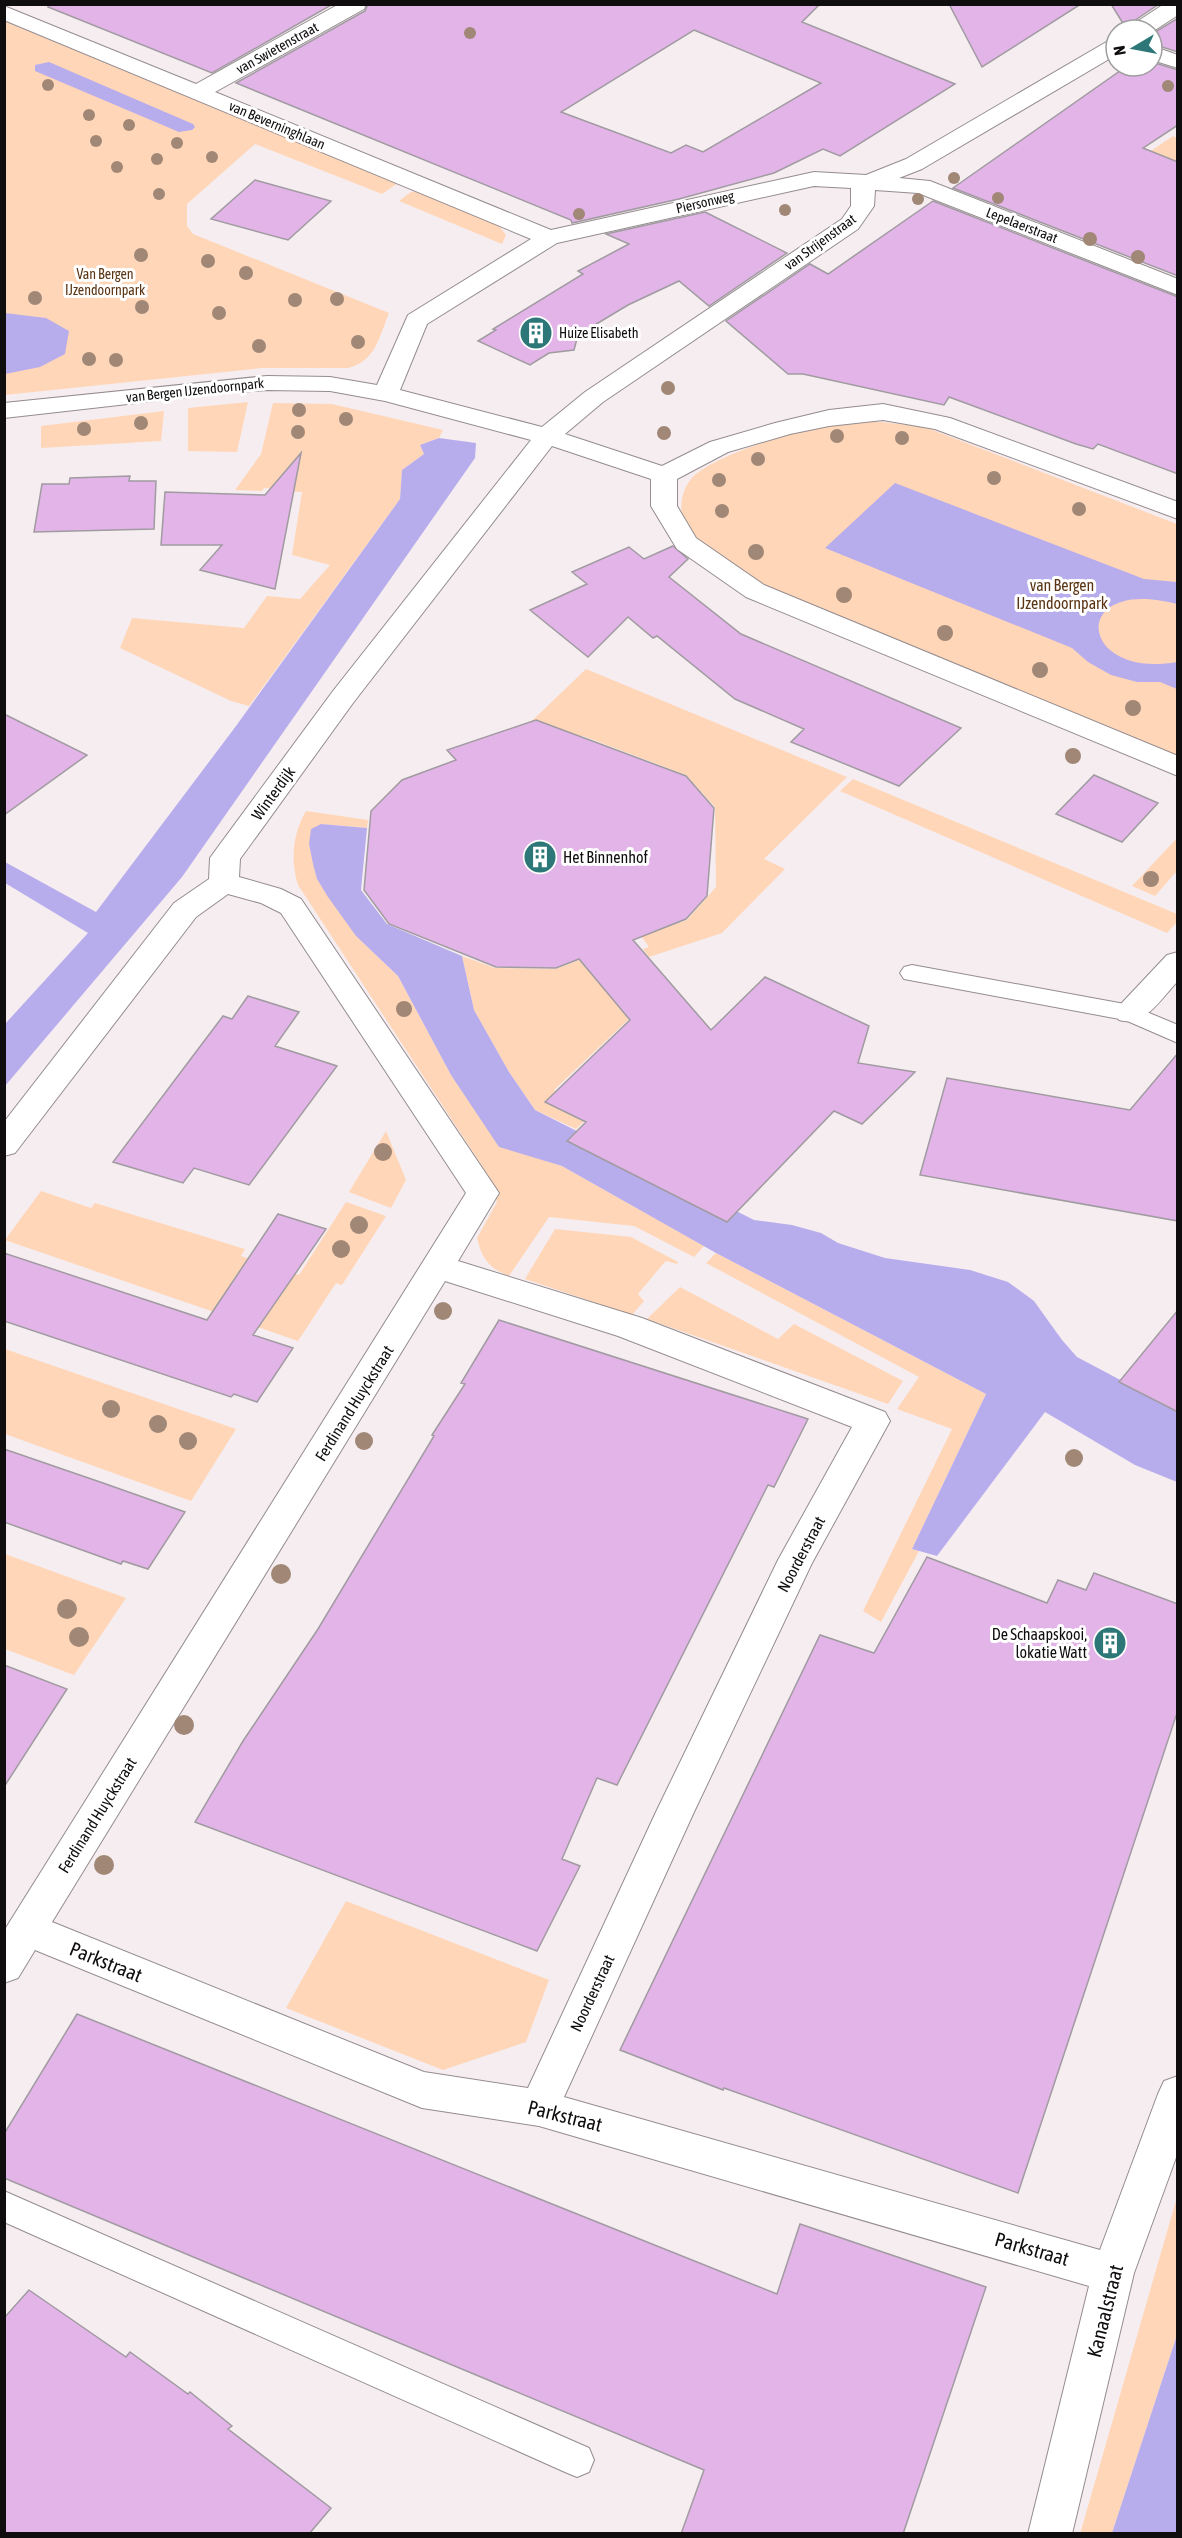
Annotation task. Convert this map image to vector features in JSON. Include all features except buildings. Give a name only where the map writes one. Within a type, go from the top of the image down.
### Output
[{"type":"street","name":"van Swietenstraat","points":[[198,92],[356,4]]},
{"type":"street","points":[[1158,18],[1178,5]]},
{"type":"street","name":"van Beverninghlaan","points":[[4,12],[549,238]]},
{"type":"street","points":[[862,184],[914,164],[1104,53]]},
{"type":"street","name":"Piersonweg","points":[[549,238],[778,185],[814,179],[862,184]]},
{"type":"street","name":"Lepelaerstraat","points":[[862,184],[922,186],[1178,288]]},
{"type":"street","name":"van Strijenstraat","points":[[547,436],[594,397],[850,224],[862,211],[865,197],[862,184]]},
{"type":"street","points":[[386,394],[417,320],[549,238]]},
{"type":"street","name":"van Bergen IJzendoornpark","points":[[4,411],[267,383],[330,384],[386,394],[547,436],[664,475]]},
{"type":"street","points":[[1178,511],[941,423],[883,412],[829,418],[784,428],[719,447],[664,475],[664,506],[686,543],[755,591],[1178,767]]},
{"type":"street","name":"Winterdijk","points":[[224,883],[225,858],[343,697],[547,436]]},
{"type":"street","points":[[4,1145],[185,910],[224,883]]},
{"type":"street","name":"Ferdinand Huyckstraat","points":[[4,1966],[483,1193],[291,906],[271,896],[224,883]]},
{"type":"street","points":[[1130,1013],[1175,969]]},
{"type":"street","name":"Noorderstraat","points":[[438,1267],[630,1327],[873,1421],[796,1560],[675,1812],[540,2108]]},
{"type":"street","name":"Parkstraat","points":[[28,1930],[422,2090],[540,2108],[1113,2273]]},
{"type":"street","name":"Kanaalstraat","points":[[1050,2534],[1113,2273],[1178,2094]]},
{"type":"lane","points":[[912,973],[1130,1013],[1178,1035]]},
{"type":"lane","points":[[4,2206],[577,2460]]},
{"type":"green space","name":"Van Bergen IJzendoornpark","points":[[4,21],[398,183],[382,194],[255,144],[187,204],[187,226],[193,234],[389,313],[371,354],[357,365],[348,368],[262,368],[5,395]]},
{"type":"green space","points":[[1173,136],[1177,138],[1177,170],[1151,151]]},
{"type":"green space","points":[[418,191],[496,222],[506,235],[502,244],[399,201],[411,192]]},
{"type":"green space","points":[[248,402],[237,452],[188,451],[188,408]]},
{"type":"green space","points":[[273,403],[332,404],[443,430],[439,438],[420,445],[424,454],[402,470],[400,499],[249,706],[231,701],[120,648],[132,618],[244,628],[267,596],[300,599],[330,565],[292,555],[302,492],[264,488],[262,491],[235,490],[261,454]]},
{"type":"green space","points":[[164,411],[161,441],[41,448],[41,426]]},
{"type":"green space","name":"van Bergen IJzendoornpark","points":[[872,421],[925,427],[1177,524],[1177,758],[765,588],[686,532],[682,519],[682,498],[691,479],[702,470],[738,452],[784,436],[840,422]]},
{"type":"green space","points":[[586,669],[847,777],[764,859],[785,869],[722,933],[649,957],[643,949],[649,947],[641,936],[687,920],[716,887],[715,807],[686,775],[583,736],[526,736],[512,740]]},
{"type":"green space","points":[[853,779],[1177,914],[1177,922],[1167,933],[840,791]]},
{"type":"green space","points":[[306,811],[368,820],[367,828],[321,824],[309,844],[317,879],[356,936],[398,976],[451,1075],[499,1146],[562,1166],[704,1246],[694,1257],[634,1226],[549,1217],[509,1276],[496,1270],[487,1262],[477,1238],[497,1202],[488,1175],[298,885],[294,866],[294,847],[298,828]]},
{"type":"green space","points":[[1177,838],[1177,871],[1155,896],[1132,886]]},
{"type":"green space","points":[[462,956],[495,968],[556,969],[579,960],[589,971],[648,1001],[554,1090],[595,1111],[576,1129],[535,1110],[509,1072],[474,1010]]},
{"type":"green space","points":[[386,1131],[406,1180],[391,1208],[349,1192]]},
{"type":"green space","points":[[41,1191],[91,1208],[95,1203],[245,1249],[241,1256],[299,1275],[346,1202],[386,1216],[342,1285],[336,1283],[298,1341],[5,1240]]},
{"type":"green space","points":[[555,1229],[631,1237],[678,1262],[677,1264],[666,1261],[663,1264],[638,1294],[644,1301],[632,1315],[525,1279]]},
{"type":"green space","points":[[716,1253],[986,1394],[912,1549],[919,1551],[881,1622],[863,1611],[952,1429],[897,1409],[919,1377],[706,1263]]},
{"type":"green space","points":[[680,1287],[778,1339],[794,1324],[903,1381],[888,1404],[647,1319]]},
{"type":"green space","points":[[5,1349],[236,1429],[191,1501],[5,1434]]},
{"type":"green space","points":[[5,1554],[126,1598],[74,1675],[5,1649]]},
{"type":"green space","points":[[346,1901],[549,1980],[526,2042],[443,2070],[286,2008]]},
{"type":"green space","points":[[1177,2197],[1177,2335],[1112,2533],[1080,2534]]},
{"type":"shaded area","points":[[49,62],[193,124],[195,127],[192,130],[179,132],[35,71],[35,65]]},
{"type":"shaded area","points":[[5,313],[46,318],[69,331],[65,354],[40,367],[5,374]]},
{"type":"shaded area","points":[[439,438],[476,443],[475,458],[182,877],[5,1086],[5,1024],[88,933],[5,883],[5,862],[96,912],[236,726],[400,499],[402,470],[424,454],[420,445]]},
{"type":"shaded area","points":[[895,483],[1144,579],[1177,582],[1177,604],[1142,599],[1117,603],[1103,614],[1099,629],[1104,644],[1119,656],[1144,663],[1177,662],[1177,689],[1160,682],[1137,682],[1111,675],[1088,662],[1072,648],[825,548]]},
{"type":"shaded area","points":[[321,824],[367,828],[361,890],[387,924],[462,956],[474,1010],[509,1072],[535,1110],[754,1220],[792,1225],[821,1233],[838,1243],[885,1258],[970,1270],[1008,1282],[1034,1301],[1077,1357],[1177,1410],[1177,1482],[1135,1465],[1045,1412],[937,1556],[912,1549],[986,1394],[716,1253],[562,1166],[499,1147],[451,1075],[398,976],[356,936],[317,879],[309,844],[311,829]]},
{"type":"shaded area","points":[[1177,2335],[1177,2533],[1112,2533]]},
{"type":"place","name":"Huize Elisabeth","points":[[536,333]]},
{"type":"place","name":"Het Binnenhof","points":[[540,857]]},
{"type":"place","name":"De Schaapskooi, lokatie Watt","points":[[1110,1643]]}]
